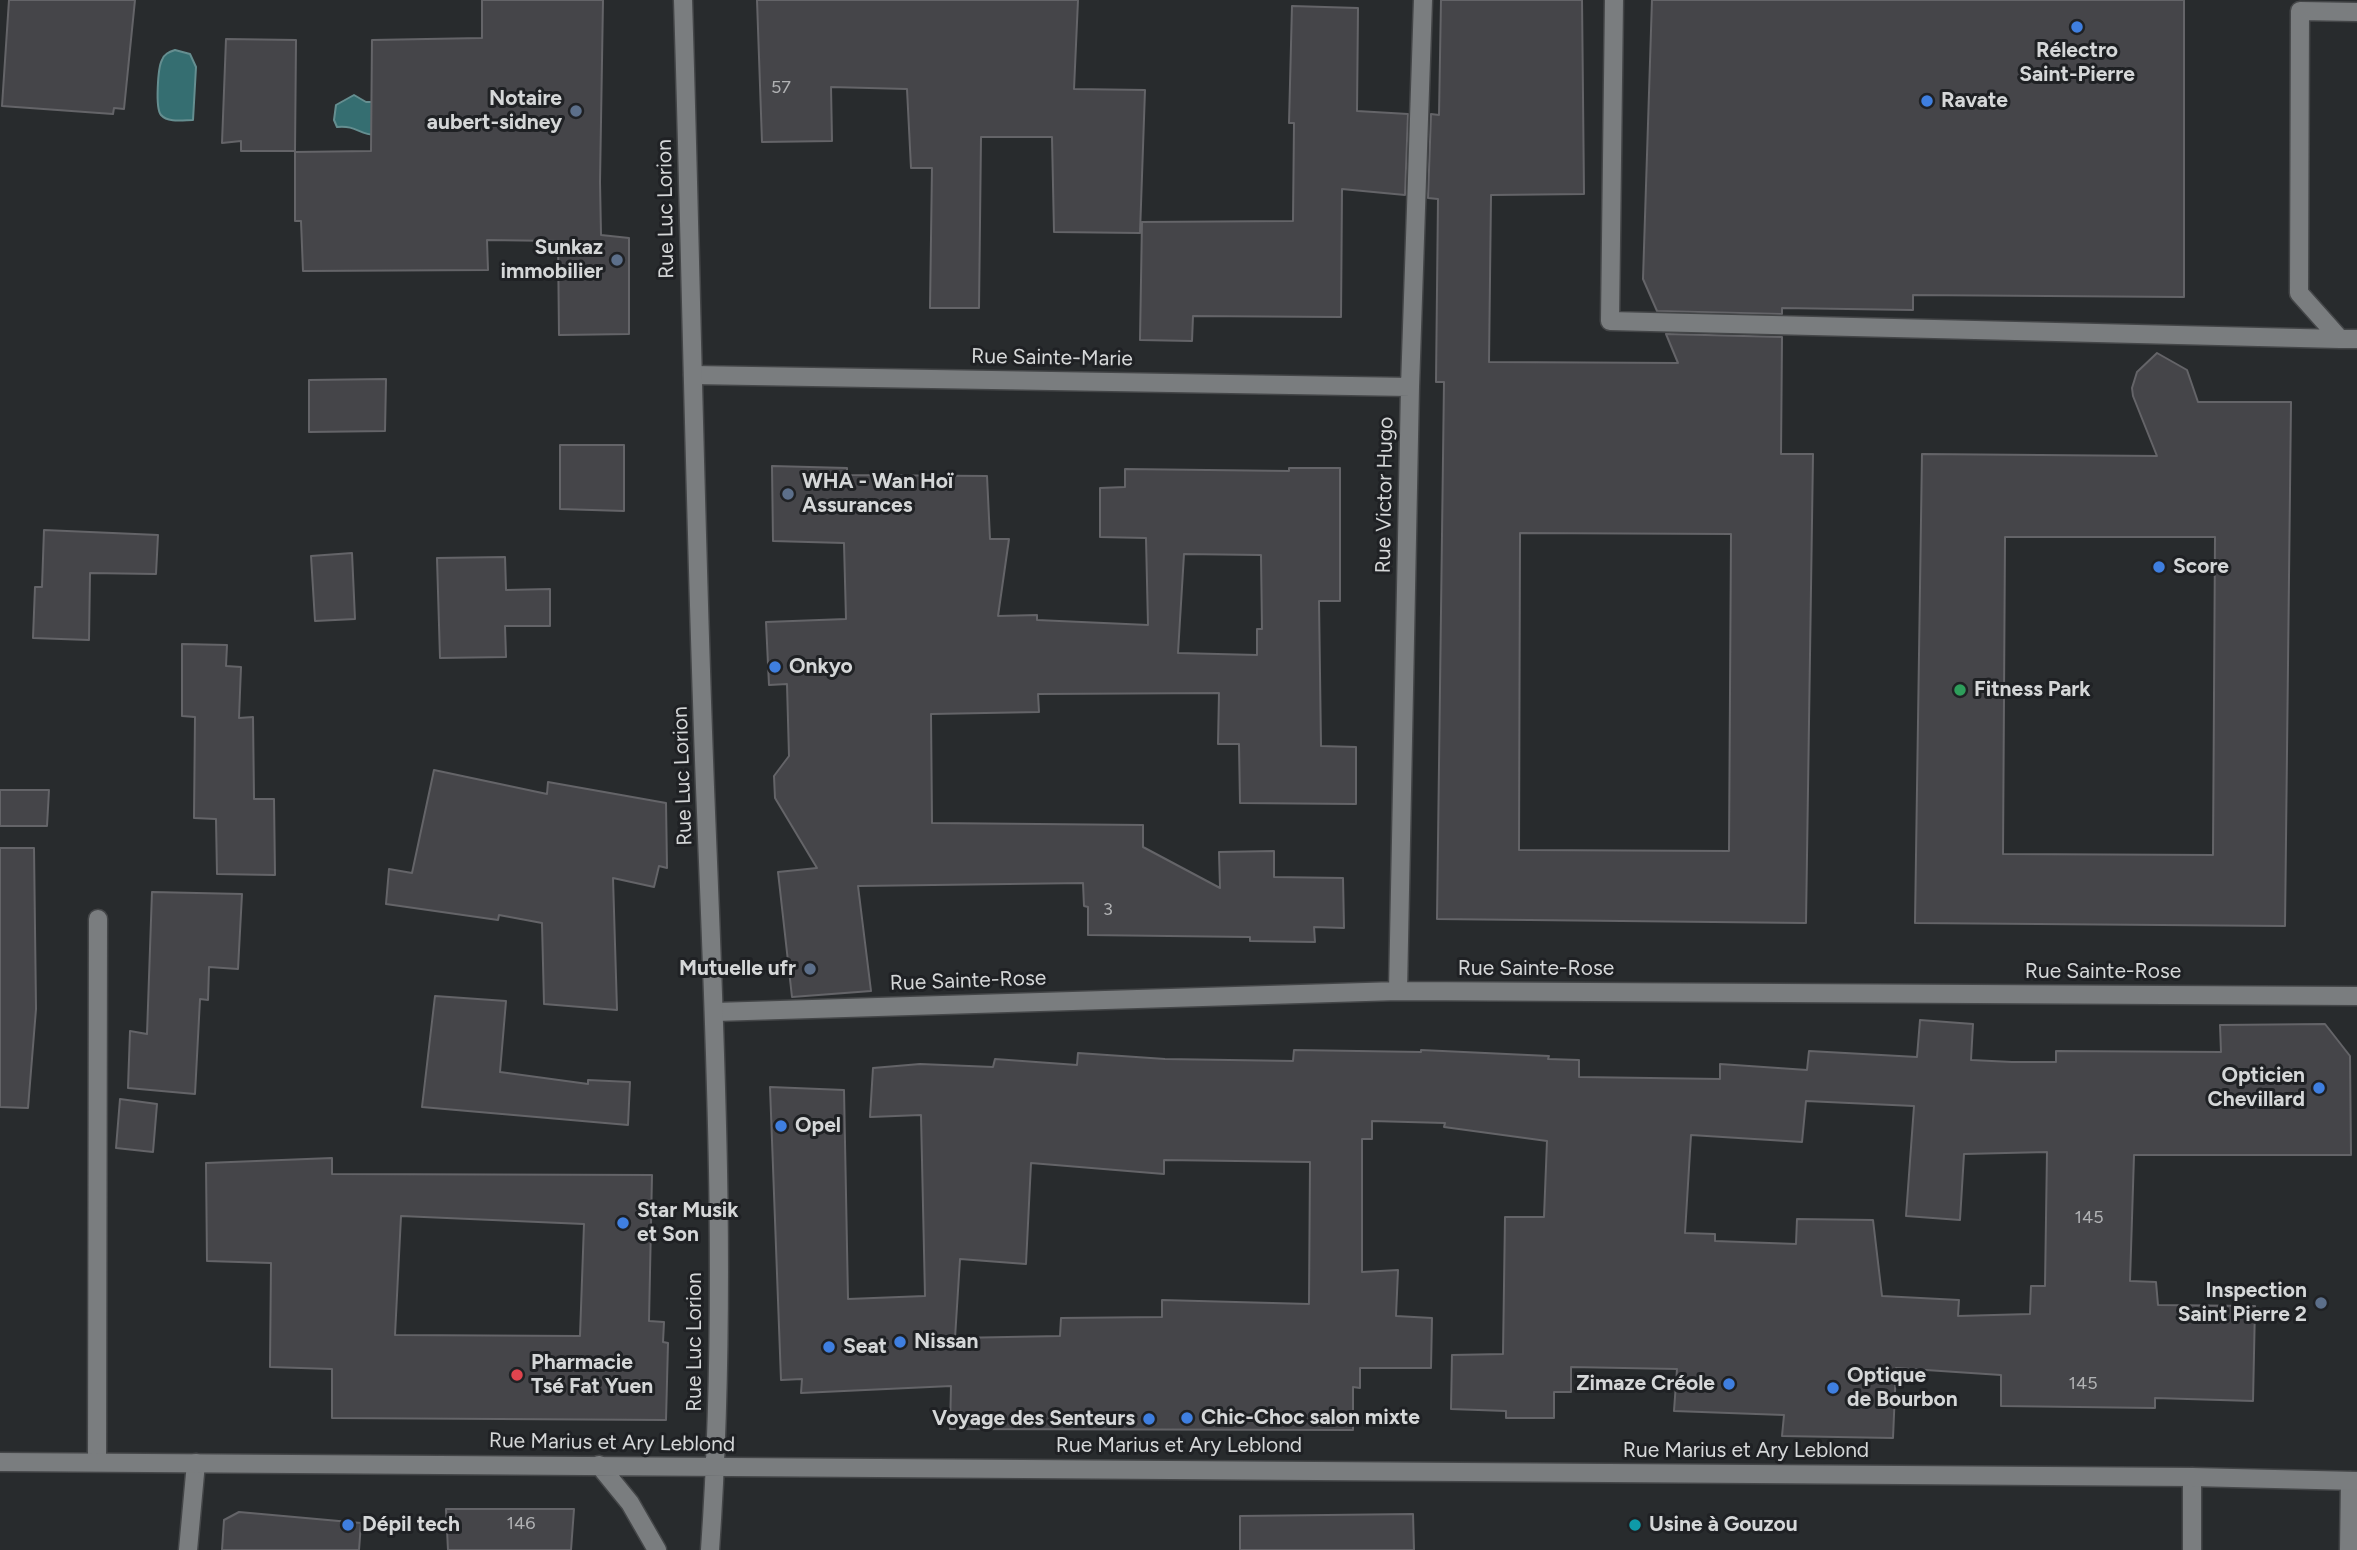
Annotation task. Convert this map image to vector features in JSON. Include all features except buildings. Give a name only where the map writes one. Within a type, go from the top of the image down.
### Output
[{"type":"street","name":"Rue Luc Lorion","points":[[683,0],[715,1012],[719,1369],[710,1550]]},
{"type":"street","name":"Rue Victor Hugo","points":[[1398,991],[1410,387],[1423,0]]},
{"type":"street","points":[[1614,0],[1610,321],[2349,339]]},
{"type":"street","points":[[2349,339],[2299,293],[2300,11],[2357,12]]},
{"type":"street","name":"Rue Sainte-Marie","points":[[693,375],[1410,387]]},
{"type":"street","points":[[97,1462],[99,919]]},
{"type":"street","name":"Rue Sainte-Rose","points":[[715,1012],[1398,991],[2357,996]]},
{"type":"street","name":"Rue Marius et Ary Leblond","points":[[0,1462],[2192,1477],[2353,1481]]},
{"type":"street","points":[[188,1550],[196,1463]]},
{"type":"street","points":[[599,1465],[630,1503],[657,1550]]},
{"type":"street","points":[[2192,1477],[2192,1550]]},
{"type":"street","points":[[2348,1550],[2353,1481]]},
{"type":"water","points":[[175,50],[190,54],[196,67],[193,120],[164,118],[159,111],[161,64],[165,55]]},
{"type":"water","points":[[354,95],[366,102],[390,102],[375,135],[349,127],[337,127],[334,120],[336,105]]},
{"type":"place","name":"Rélectro Saint-Pierre","points":[[2077,27]]},
{"type":"place","name":"Ravate","points":[[1927,101]]},
{"type":"place","name":"Notaire aubert-sidney","points":[[576,111]]},
{"type":"place","name":"Sunkaz immobilier","points":[[617,260]]},
{"type":"place","name":"WHA - Wan Hoï Assurances","points":[[788,494]]},
{"type":"place","name":"Score","points":[[2159,567]]},
{"type":"place","name":"Onkyo","points":[[775,667]]},
{"type":"place","name":"Fitness Park","points":[[1960,690]]},
{"type":"place","name":"Mutuelle ufr","points":[[810,969]]},
{"type":"place","name":"Opticien Chevillard","points":[[2319,1088]]},
{"type":"place","name":"Opel","points":[[781,1126]]},
{"type":"place","name":"Star Musik et Son","points":[[623,1223]]},
{"type":"place","name":"Inspection Saint Pierre 2","points":[[2321,1303]]},
{"type":"place","name":"Nissan","points":[[900,1342]]},
{"type":"place","name":"Seat","points":[[829,1347]]},
{"type":"place","name":"Pharmacie Tsé Fat Yuen","points":[[517,1375]]},
{"type":"place","name":"Zimaze Créole","points":[[1729,1384]]},
{"type":"place","name":"Optique de Bourbon","points":[[1833,1388]]},
{"type":"place","name":"Chic-Choc salon mixte","points":[[1187,1418]]},
{"type":"place","name":"Voyage des Senteurs","points":[[1149,1419]]},
{"type":"place","name":"Dépil tech","points":[[348,1525]]},
{"type":"place","name":"Usine à Gouzou","points":[[1635,1525]]}]
